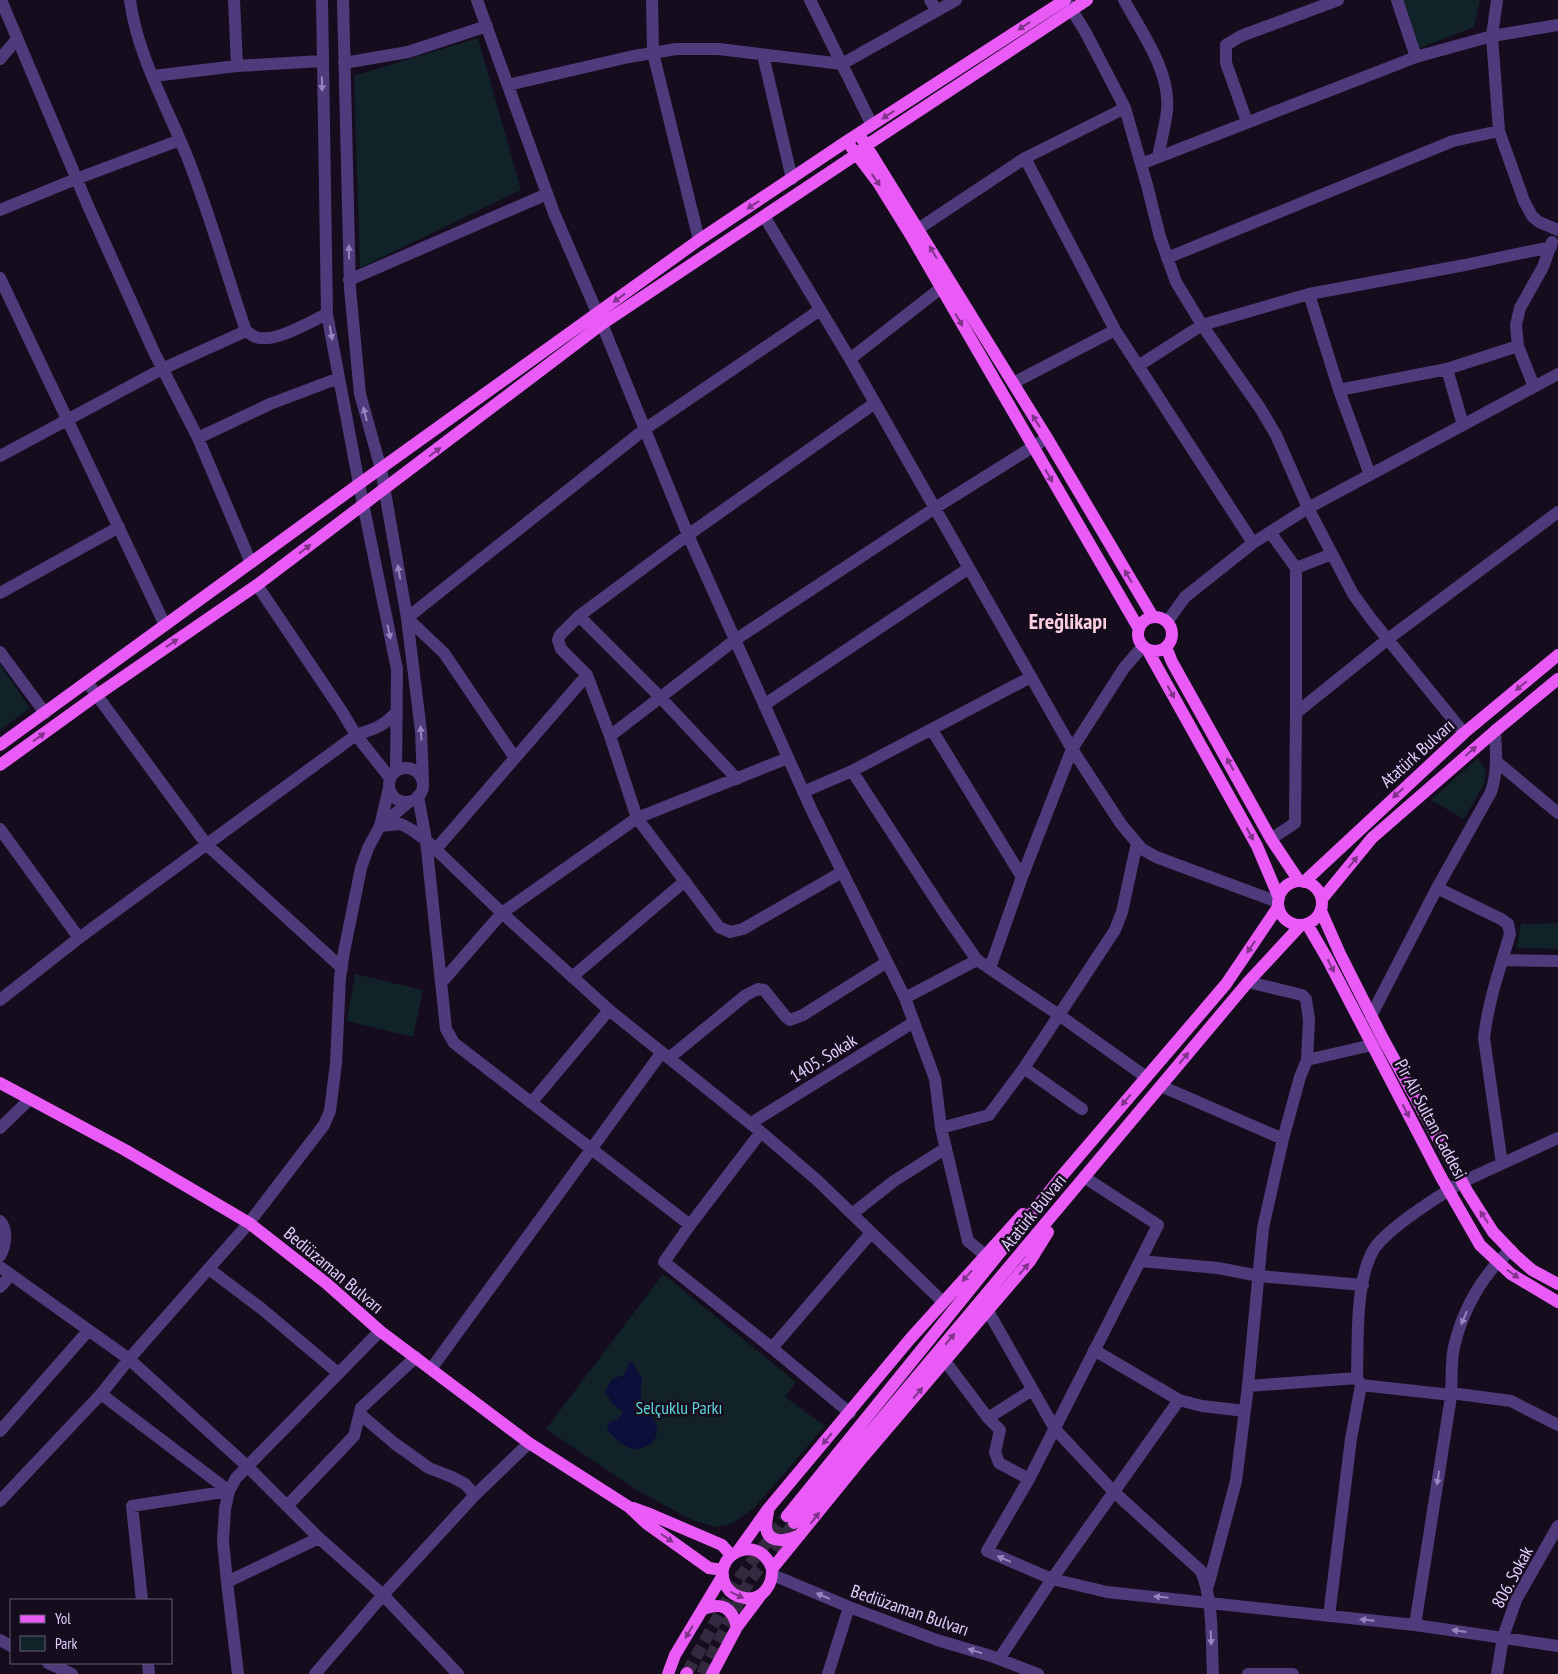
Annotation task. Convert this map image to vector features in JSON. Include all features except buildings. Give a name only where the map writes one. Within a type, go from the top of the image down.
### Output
[{"type":"main road","points":[[0,765],[97,695],[257,585],[385,489],[699,240],[847,141],[1067,3],[1087,0]]},
{"type":"main road","points":[[0,745],[381,468],[600,319],[764,216],[856,154],[1067,3]]},
{"type":"main road","points":[[859,134],[1047,438],[1153,618]]},
{"type":"main road","points":[[847,141],[910,234],[1139,629]]},
{"type":"main road","points":[[1145,647],[1158,651],[1166,647],[1172,638],[1171,628],[1167,622],[1163,619],[1153,618],[1145,621],[1139,629],[1138,636],[1257,846],[1284,919],[1292,924],[1304,925],[1315,919],[1321,905]]},
{"type":"main road","points":[[1166,647],[1172,662],[1271,839],[1302,882]]},
{"type":"main road","name":"Atatürk Bulvarı","points":[[1302,882],[1464,733],[1558,655]]},
{"type":"main road","name":"Atatürk Bulvarı","points":[[1321,905],[1372,838],[1495,730],[1558,679]]},
{"type":"main road","points":[[1278,902],[1286,886],[1302,882],[1309,883],[1318,890],[1321,905],[1365,1018],[1377,1042],[1462,1182],[1493,1232],[1532,1270],[1558,1284]]},
{"type":"main road","name":"Atatürk Bulvarı","points":[[1278,902],[1226,984],[1061,1178],[791,1520],[1030,1244],[1248,982],[1304,925]]},
{"type":"main road","points":[[1304,925],[1365,1018]]},
{"type":"main road","name":"Pir Ali Sultan Caddesi","points":[[1377,1042],[1448,1190],[1480,1245],[1511,1274],[1558,1302]]},
{"type":"main road","name":"Bediüzaman Bulvarı","points":[[0,1084],[125,1150],[249,1223],[326,1282],[380,1331],[529,1443],[629,1508]]},
{"type":"main road","points":[[668,1674],[675,1655],[703,1609],[723,1572],[726,1562],[768,1509],[943,1302],[1010,1227],[1061,1178]]},
{"type":"main road","points":[[772,1572],[863,1457],[1030,1262],[1074,1190]]},
{"type":"main road","points":[[629,1508],[652,1515],[722,1545],[735,1553],[753,1549],[766,1556],[772,1572],[771,1583],[737,1627],[712,1674]]},
{"type":"main road","points":[[629,1508],[646,1523],[709,1568],[723,1572]]},
{"type":"main road","points":[[768,1509],[766,1527],[768,1533],[773,1537],[783,1541],[801,1535]]},
{"type":"main road","points":[[723,1572],[727,1587],[736,1596],[748,1598],[761,1595]]},
{"type":"main road","points":[[703,1609],[714,1605],[726,1608],[734,1617],[737,1627]]},
{"type":"street","points":[[1,0],[76,179],[162,369],[198,438],[251,563]]},
{"type":"street","points":[[130,0],[131,13],[141,48],[190,165],[246,331],[257,338],[269,338],[289,332],[327,314]]},
{"type":"street","points":[[234,0],[237,66]]},
{"type":"street","points":[[322,0],[327,314],[363,505],[397,669],[397,711],[392,795],[397,800],[403,802],[414,799]]},
{"type":"street","points":[[343,0],[349,280],[360,394],[385,489],[407,618],[421,731],[422,791],[380,826]]},
{"type":"street","points":[[477,0],[547,194],[688,535],[803,792],[905,998],[935,1079],[941,1128],[968,1241],[985,1255]]},
{"type":"street","points":[[652,0],[653,53],[699,240]]},
{"type":"street","points":[[810,0],[872,125]]},
{"type":"street","points":[[508,85],[676,49],[719,49],[842,64],[934,5],[956,0]]},
{"type":"street","points":[[1124,0],[1158,62],[1164,82],[1167,109],[1158,157]]},
{"type":"street","points":[[1247,122],[1226,63],[1226,45],[1241,36],[1338,0]]},
{"type":"street","points":[[1397,0],[1416,57]]},
{"type":"street","points":[[1497,0],[1492,36],[1499,131],[1524,201],[1532,216],[1539,222],[1557,230],[1544,267],[1520,308],[1516,325],[1518,346],[1534,387]]},
{"type":"street","points":[[1067,3],[1086,33],[1125,108],[1160,237],[1176,282],[1202,325],[1260,408],[1276,435],[1308,508],[1353,594],[1464,733]]},
{"type":"street","points":[[1141,164],[1416,57],[1492,36],[1558,25]]},
{"type":"street","points":[[344,63],[408,52],[487,26]]},
{"type":"street","points":[[0,60],[17,39]]},
{"type":"street","points":[[763,55],[792,179]]},
{"type":"street","points":[[153,76],[237,66],[322,61]]},
{"type":"street","points":[[918,228],[1025,158],[1125,108]]},
{"type":"street","points":[[1168,258],[1453,141],[1499,131]]},
{"type":"street","points":[[2,207],[180,140]]},
{"type":"street","points":[[1025,158],[1115,330],[1253,543]]},
{"type":"street","points":[[349,280],[547,194]]},
{"type":"street","points":[[764,216],[850,359],[1072,749],[1121,824],[1142,849],[1156,857],[1278,902]]},
{"type":"street","points":[[1138,366],[1202,325],[1309,294],[1551,247]]},
{"type":"street","points":[[0,278],[165,625]]},
{"type":"street","points":[[850,359],[941,288]]},
{"type":"street","points":[[1309,294],[1338,390],[1370,475]]},
{"type":"street","points":[[407,618],[645,429],[820,310]]},
{"type":"street","points":[[1013,383],[1115,330]]},
{"type":"street","points":[[0,456],[162,369],[246,331]]},
{"type":"street","points":[[1338,390],[1446,369],[1518,346]]},
{"type":"street","points":[[1446,369],[1463,425]]},
{"type":"street","points":[[1167,622],[1185,597],[1253,543],[1270,532],[1308,508],[1558,374]]},
{"type":"street","points":[[198,438],[270,404],[339,378]]},
{"type":"street","points":[[842,872],[742,929],[730,932],[719,927],[637,818],[610,736],[587,676],[561,649],[558,640],[560,635],[580,616],[688,535],[875,403]]},
{"type":"street","points":[[610,736],[735,640],[935,508],[1047,438]]},
{"type":"street","points":[[1296,713],[1388,640],[1558,512]]},
{"type":"street","points":[[0,593],[119,527]]},
{"type":"street","points":[[1270,532],[1296,568],[1294,823],[1271,839]]},
{"type":"street","points":[[1296,568],[1332,554]]},
{"type":"street","points":[[764,705],[969,568]]},
{"type":"street","points":[[257,585],[356,735],[392,779]]},
{"type":"street","points":[[580,616],[737,778]]},
{"type":"street","points":[[407,618],[444,653],[515,758]]},
{"type":"street","points":[[990,968],[1022,877],[1072,749],[1124,668],[1145,647]]},
{"type":"street","points":[[0,652],[45,713]]},
{"type":"street","points":[[436,849],[587,676]]},
{"type":"street","points":[[803,792],[852,771],[1031,677]]},
{"type":"street","points":[[87,682],[207,844],[342,968]]},
{"type":"street","points":[[0,1000],[79,938],[356,735],[389,721],[397,711]]},
{"type":"street","points":[[932,730],[1022,877]]},
{"type":"street","points":[[1365,1018],[1491,792],[1496,778],[1495,730]]},
{"type":"street","points":[[440,983],[502,913],[637,818],[788,758]]},
{"type":"street","points":[[1497,762],[1558,814]]},
{"type":"street","points":[[0,1501],[101,1394],[129,1359],[249,1223],[310,1146],[324,1125],[330,1111],[336,1063],[344,952],[361,868],[368,848],[380,826],[392,779],[401,769],[410,769],[417,772],[423,782]]},
{"type":"street","points":[[852,771],[977,960],[1146,1077]]},
{"type":"street","points":[[414,799],[426,840],[446,1029],[454,1043],[690,1225]]},
{"type":"street","points":[[380,826],[401,824],[426,840],[502,913],[609,1010],[751,1123],[818,1181],[943,1302]]},
{"type":"street","points":[[0,829],[79,938]]},
{"type":"street","points":[[941,1128],[989,1115],[1024,1068],[1115,930],[1122,912],[1137,843]]},
{"type":"street","points":[[572,977],[685,880]]},
{"type":"street","points":[[1437,888],[1508,924],[1510,934],[1486,1021],[1484,1038],[1502,1164]]},
{"type":"street","points":[[905,998],[977,960]]},
{"type":"street","points":[[1502,960],[1558,961]]},
{"type":"street","points":[[431,1369],[593,1149],[665,1055],[734,1004],[758,989],[764,990],[790,1020],[803,1015],[886,962]]},
{"type":"street","points":[[1213,1674],[1208,1586],[1236,1480],[1260,1276],[1263,1228],[1283,1139],[1300,1077],[1307,1060],[1309,1020],[1306,999],[1302,995],[1248,982]]},
{"type":"street","points":[[531,1103],[609,1010]]},
{"type":"street","name":"1405. Sokak","points":[[751,1123],[914,1022]]},
{"type":"street","points":[[1307,1060],[1377,1042]]},
{"type":"street","points":[[1024,1068],[1082,1109]]},
{"type":"street","points":[[1161,1086],[1283,1139]]},
{"type":"street","points":[[0,1128],[29,1100]]},
{"type":"street","points":[[761,1132],[664,1262],[850,1413]]},
{"type":"street","points":[[1329,1616],[1359,1381],[1361,1300],[1366,1270],[1374,1250],[1389,1232],[1448,1190],[1558,1138]]},
{"type":"street","points":[[852,1214],[894,1181],[946,1148]]},
{"type":"street","points":[[1084,1177],[1158,1224],[1029,1479],[987,1552],[1052,1579],[1107,1592],[1416,1625],[1558,1646]]},
{"type":"street","points":[[0,1221],[4,1226],[5,1239],[0,1256]]},
{"type":"street","points":[[772,1348],[871,1232]]},
{"type":"street","points":[[1416,1625],[1451,1394],[1454,1347],[1464,1318],[1477,1291],[1497,1261],[1510,1250]]},
{"type":"street","points":[[1140,1261],[1218,1268],[1260,1276],[1363,1285]]},
{"type":"street","points":[[0,1267],[129,1359],[248,1466],[319,1538],[383,1595],[458,1674]]},
{"type":"street","points":[[209,1269],[262,1309],[338,1373]]},
{"type":"street","points":[[0,1286],[12,1275]]},
{"type":"street","points":[[988,1311],[1055,1429],[1113,1491],[1201,1571],[1208,1586]]},
{"type":"street","points":[[0,1431],[88,1331]]},
{"type":"street","points":[[238,1674],[223,1541],[225,1509],[229,1491],[236,1478],[380,1331]]},
{"type":"street","points":[[1094,1350],[1178,1400],[1202,1406],[1245,1411]]},
{"type":"street","points":[[287,1506],[354,1436],[361,1408],[416,1357]]},
{"type":"street","points":[[945,1361],[988,1418],[1000,1430],[995,1452],[999,1463],[1029,1479]]},
{"type":"street","points":[[1248,1386],[1359,1381],[1511,1401],[1558,1425]]},
{"type":"street","points":[[988,1418],[1032,1390]]},
{"type":"street","points":[[101,1394],[229,1491]]},
{"type":"street","points":[[1000,1659],[1052,1579],[1178,1400]]},
{"type":"street","points":[[360,1414],[394,1443],[429,1468],[465,1484],[475,1495]]},
{"type":"street","points":[[315,1674],[383,1595],[475,1495],[529,1443]]},
{"type":"street","points":[[142,1599],[132,1506],[229,1491]]},
{"type":"street","name":"806. Sokak","points":[[1497,1674],[1503,1637],[1516,1600],[1558,1527]]},
{"type":"street","points":[[227,1582],[319,1538]]},
{"type":"street","name":"Bediüzaman Bulvarı","points":[[772,1572],[849,1607],[937,1640],[1000,1659],[1022,1672],[1038,1674]]},
{"type":"street","points":[[828,1674],[849,1607]]},
{"type":"street","points":[[50,1664],[72,1674]]},
{"type":"street","points":[[1248,1674],[1293,1674]]},
{"type":"green space","points":[[1401,0],[1480,0],[1474,27],[1417,49]]},
{"type":"green space","points":[[478,38],[521,190],[360,268],[354,76]]},
{"type":"green space","points":[[0,664],[30,708],[0,730]]},
{"type":"green space","points":[[1478,758],[1486,772],[1484,784],[1464,819],[1431,800]]},
{"type":"green space","points":[[1558,923],[1558,949],[1517,948],[1521,924]]},
{"type":"green space","points":[[355,974],[423,990],[413,1037],[347,1021]]},
{"type":"green space","name":"Selçuklu Parkı","points":[[663,1274],[796,1382],[785,1397],[825,1426],[754,1508],[733,1523],[716,1527],[692,1520],[637,1490],[546,1429]]},
{"type":"shaded area","points":[[630,1361],[634,1364],[642,1378],[642,1401],[654,1420],[657,1429],[657,1434],[652,1442],[639,1449],[626,1447],[607,1431],[609,1422],[618,1419],[623,1412],[613,1404],[605,1392],[612,1379],[624,1375]]},
{"type":"tunnel","points":[[687,1673],[740,1577],[787,1516]]},
{"type":"tunnel","points":[[702,1674],[750,1580],[794,1523]]},
{"type":"district","name":"Ereğlikapı","points":[[1068,621]]}]
